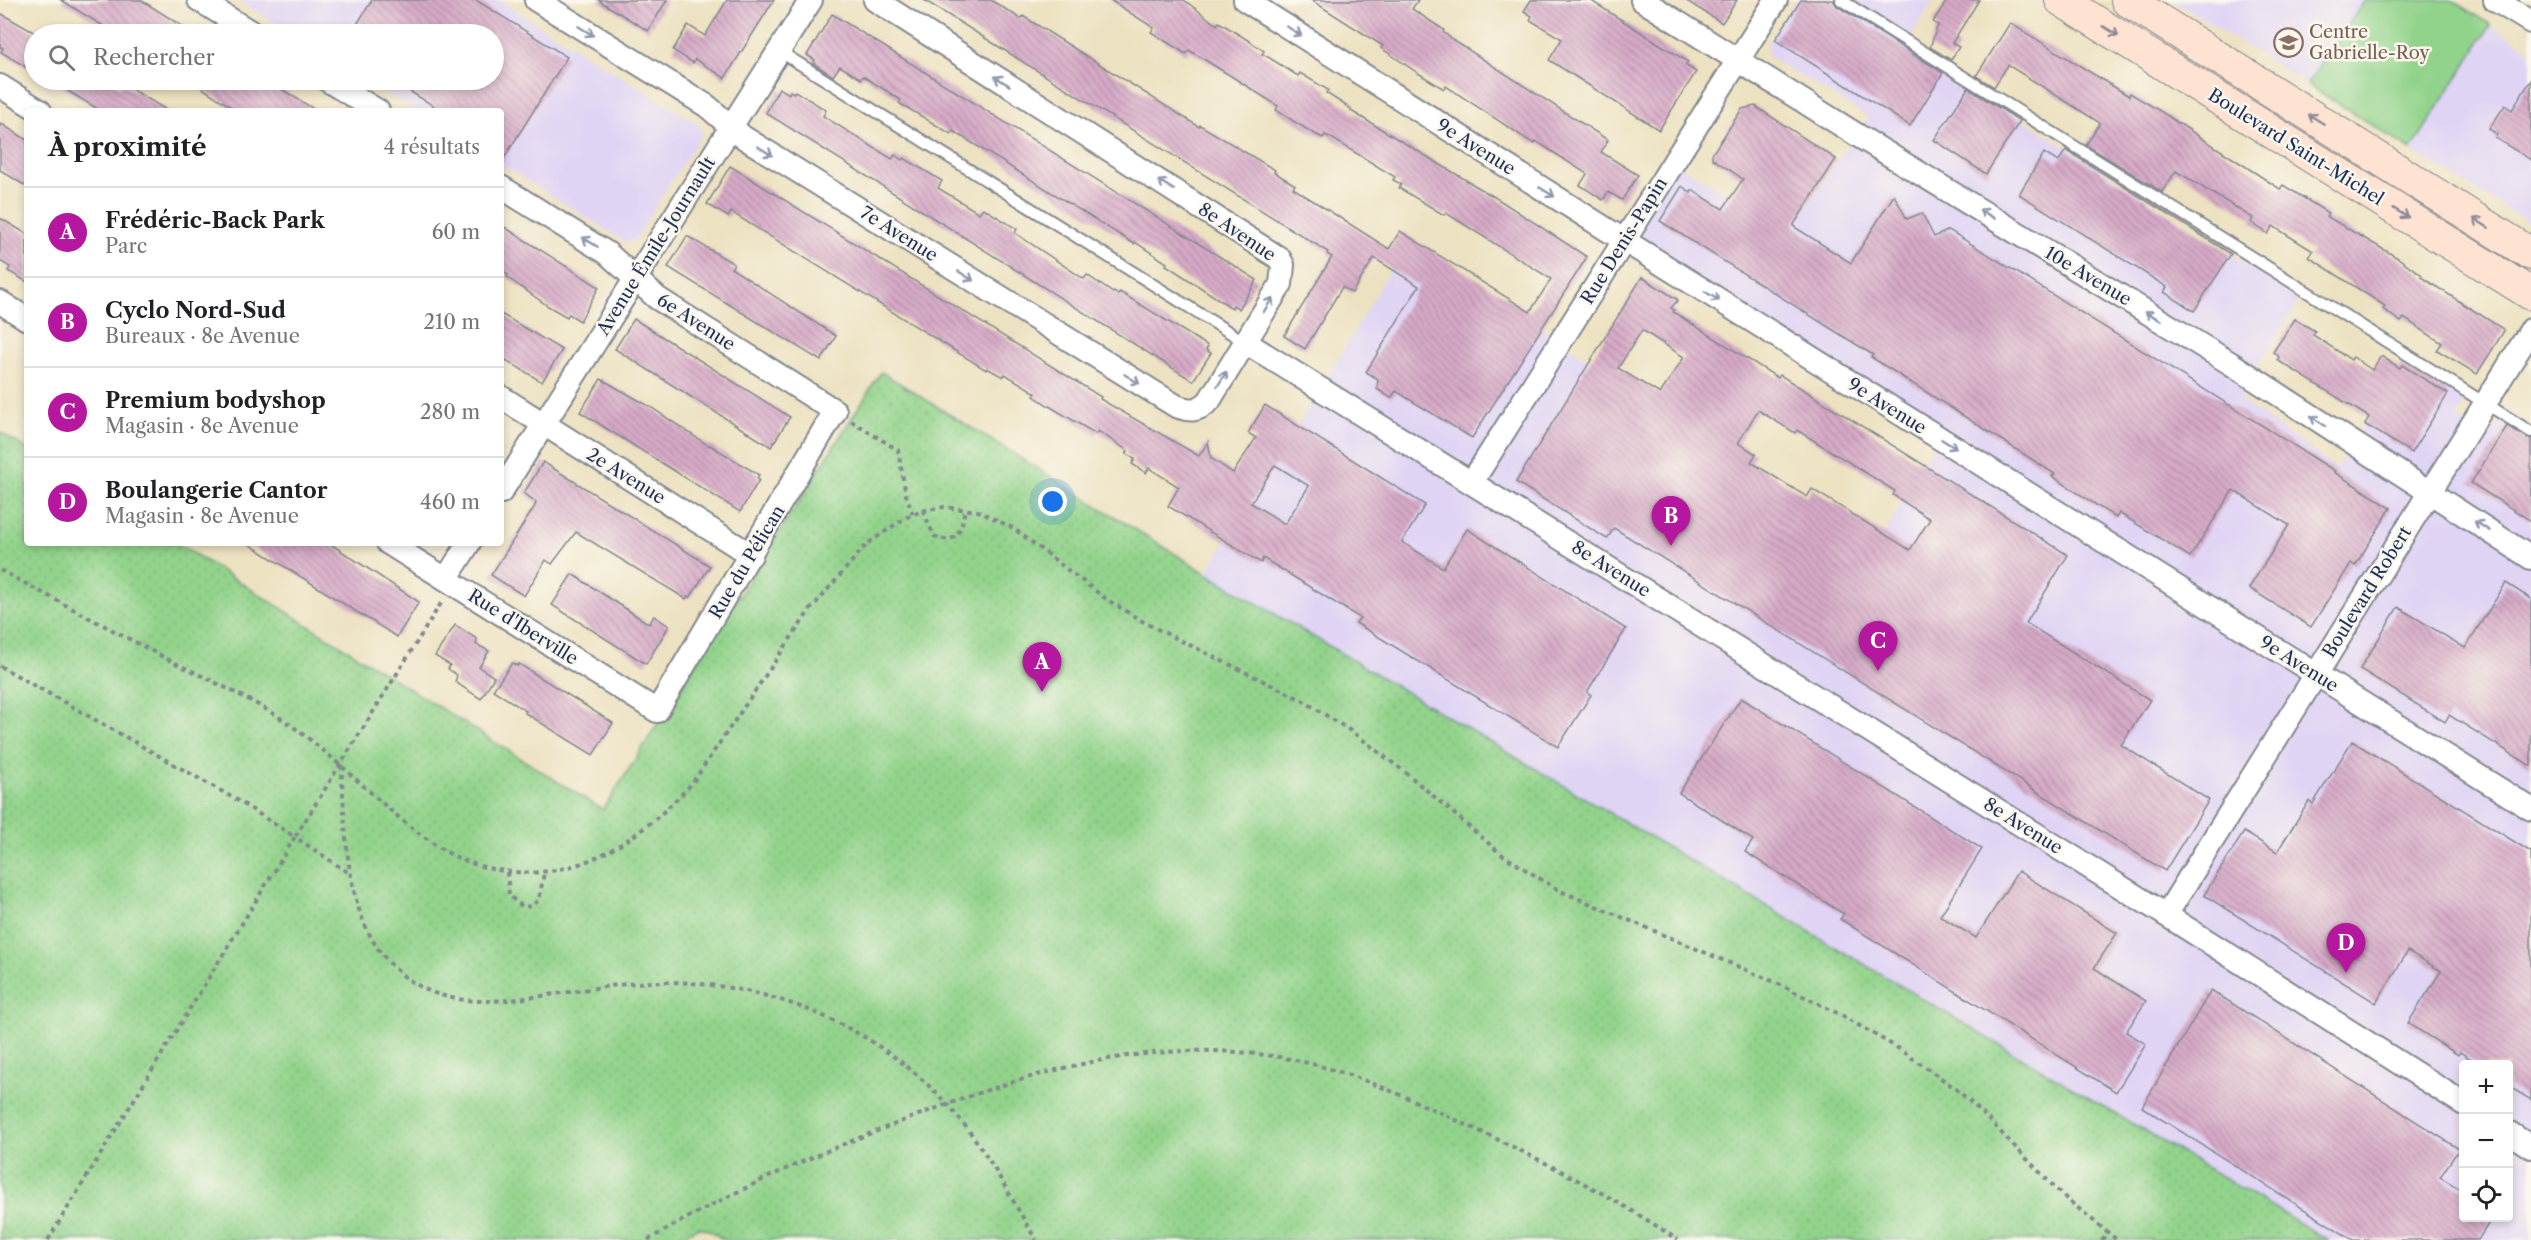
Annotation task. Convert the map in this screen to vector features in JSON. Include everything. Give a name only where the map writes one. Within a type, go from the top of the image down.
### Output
[{"type":"main road","name":"Boulevard Saint-Michel","points":[[2061,0],[2531,294]]},
{"type":"main road","name":"Boulevard Saint-Michel","points":[[2127,0],[2531,254]]},
{"type":"street","points":[[199,0],[238,24]]},
{"type":"street","name":"7e Avenue","points":[[536,0],[707,106],[748,140],[1176,406],[1195,411],[1209,401],[1245,342]]},
{"type":"street","name":"Avenue Émile-Journault","points":[[504,487],[811,0]]},
{"type":"street","name":"8e Avenue","points":[[875,0],[1279,258],[1283,265],[1281,284],[1245,342],[2166,915],[2459,1101]]},
{"type":"street","name":"9e Avenue","points":[[1245,0],[1624,241],[2531,809]]},
{"type":"street","name":"10e Avenue","points":[[1642,0],[2230,363],[2531,558]]},
{"type":"street","name":"Rue Denis-Papin","points":[[1472,482],[1776,0]]},
{"type":"street","points":[[2495,0],[2531,22]]},
{"type":"street","points":[[0,86],[35,108]]},
{"type":"street","points":[[343,90],[373,108]]},
{"type":"street","name":"6e Avenue","points":[[504,189],[607,253],[657,298],[835,411]]},
{"type":"street","points":[[0,302],[24,317]]},
{"type":"street","name":"Boulevard Robert","points":[[2166,915],[2531,330]]},
{"type":"street","name":"2e Avenue","points":[[504,399],[751,555]]},
{"type":"street","name":"Rue du Pélican","points":[[657,711],[835,411]]},
{"type":"street","name":"Rue d'Iberville","points":[[393,546],[657,711]]},
{"type":"street","points":[[446,579],[467,546]]},
{"type":"street","points":[[2513,1135],[2531,1147]]},
{"type":"lane","points":[[1841,0],[2531,432]]},
{"type":"lane","points":[[778,51],[1245,342]]},
{"type":"path","points":[[835,411],[898,450],[906,495],[913,514]]},
{"type":"path","points":[[0,570],[266,710],[341,765],[406,822],[442,849],[474,864],[507,872],[544,873],[573,867],[604,855],[644,829],[676,801],[693,782],[787,642],[833,581],[867,544],[913,514],[923,511],[944,507],[965,509],[987,515],[1013,528],[1107,599],[1147,624],[1293,696],[1354,733],[1410,776],[1501,854],[1558,890],[1800,994],[1901,1050],[1955,1088],[2062,1195],[2117,1240]]},
{"type":"path","points":[[923,511],[934,536],[949,539],[956,537],[960,532],[965,509]]},
{"type":"path","points":[[48,1240],[295,837],[443,602],[446,579]]},
{"type":"path","points":[[0,666],[237,800],[352,875]]},
{"type":"path","points":[[341,765],[352,875],[359,910],[366,930],[386,960],[414,983],[442,997],[475,1002],[493,1002],[652,982],[682,982],[734,988],[781,999],[849,1028],[884,1049],[911,1070],[946,1104],[978,1144],[1036,1240]]},
{"type":"path","points":[[507,872],[509,896],[523,907],[531,906],[539,900],[544,873]]},
{"type":"path","points":[[648,1240],[753,1185],[842,1145],[946,1104],[1058,1068],[1128,1054],[1196,1051],[1286,1058],[1325,1068],[1374,1085],[1503,1141],[1594,1188],[1678,1240]]},
{"type":"path","points":[[2102,1240],[2107,1233]]},
{"type":"shaded area","points":[[238,0],[498,0],[701,126],[703,132],[634,240],[627,243],[504,166],[504,108],[411,108],[381,90],[504,90],[504,24],[277,24]]},
{"type":"shaded area","points":[[1796,0],[1934,0],[1906,44],[2300,299],[2259,364],[2240,400],[2336,468],[2405,360],[2466,400],[2456,418],[2490,436],[2501,418],[2531,437],[2531,1240],[2328,1240],[1206,573],[1320,390],[1406,243],[1879,544],[1938,437],[1624,241],[1673,161],[1789,232],[1868,117],[1769,57],[1767,45]]},
{"type":"shaded area","name":"Centre Gabrielle-Roy","points":[[2173,0],[2365,0],[2307,84]]},
{"type":"shaded area","points":[[2491,25],[2531,51],[2531,224],[2411,150]]},
{"type":"green space","points":[[2365,0],[2451,0],[2491,25],[2411,150],[2307,84]]},
{"type":"green space","points":[[881,372],[1206,573],[2328,1240],[724,1240],[707,1229],[698,1227],[674,1240],[0,1240],[0,432],[24,447],[24,546],[182,546],[603,810]]},
{"type":"building","points":[[61,0],[141,0],[179,24],[100,24]]},
{"type":"building","points":[[372,0],[476,0],[567,57],[504,158],[504,108],[437,108],[407,90],[504,90],[504,24],[357,24]]},
{"type":"building","points":[[598,0],[667,0],[648,31]]},
{"type":"building","points":[[727,0],[774,0],[725,78],[695,59],[693,63],[673,50],[688,25],[705,36]]},
{"type":"building","points":[[924,0],[991,0],[1021,19],[1023,16],[1199,127],[1200,125],[1275,170],[1274,172],[1295,185],[1293,188],[1389,249],[1400,231],[1530,312],[1551,279],[1446,213],[1444,215],[1399,188],[1401,184],[1393,180],[1395,177],[1333,139],[1325,135],[1323,138],[1311,132],[1276,110],[1278,106],[1231,76],[1189,50],[1186,54],[1151,32],[1154,28],[1110,0],[1184,0],[1217,25],[1219,22],[1264,51],[1262,54],[1298,76],[1300,73],[1328,90],[1326,93],[1351,111],[1501,201],[1587,257],[1472,438],[1396,391],[1391,398],[1377,389],[1378,379],[1366,372],[1419,286],[1374,258],[1352,293],[1342,287],[1305,349],[1284,336],[1332,257],[1327,254],[1328,252]]},
{"type":"building","points":[[1311,0],[1418,0],[1412,9],[1444,30],[1443,32],[1453,40],[1608,140],[1601,152],[1638,175],[1622,200],[1608,192],[1603,200],[1580,185],[1587,174],[1536,141],[1534,144],[1446,86],[1444,89],[1418,73],[1381,48],[1383,46]]},
{"type":"building","points":[[1531,0],[1590,0],[1688,62],[1685,65],[1696,72],[1659,130],[1549,60],[1562,39],[1530,20],[1532,16],[1524,11]]},
{"type":"building","points":[[1685,0],[1737,0],[1722,23]]},
{"type":"building","points":[[1801,0],[1833,0],[1837,6],[1943,73],[1910,126],[1775,40]]},
{"type":"building","points":[[1947,0],[1979,0],[1952,43],[1959,47],[1951,60],[1930,47],[1938,25],[1933,22]]},
{"type":"building","points":[[0,13],[24,27],[24,66],[1,52],[3,48],[0,47]]},
{"type":"building","points":[[832,14],[1257,280],[1239,309],[1233,305],[1232,308],[1135,242],[1134,244],[953,131],[951,134],[899,103],[901,100],[863,76],[861,79],[840,66],[833,76],[813,63],[815,60],[807,55]]},
{"type":"building","points":[[2010,23],[2129,96],[2130,93],[2160,111],[2280,189],[2283,185],[2328,213],[2326,216],[2398,258],[2422,275],[2421,277],[2503,329],[2504,331],[2477,374],[2437,350],[2442,343],[2404,318],[2401,322],[2383,309],[2385,306],[2309,257],[2313,251],[2273,226],[2268,234],[2251,222],[2253,218],[2176,171],[2162,192],[2086,145],[2100,123],[2008,65],[1994,87],[1976,76]]},
{"type":"building","points":[[2531,80],[2531,160],[2495,138],[2497,134],[2489,129],[2505,105],[2512,110]]},
{"type":"building","points":[[779,88],[789,94],[790,91],[794,93],[795,91],[826,110],[823,116],[892,159],[895,155],[902,160],[904,158],[942,181],[938,188],[979,213],[983,208],[1017,229],[1015,233],[1084,279],[1087,275],[1113,293],[1118,295],[1120,292],[1208,346],[1206,350],[1211,353],[1193,381],[766,113]]},
{"type":"building","points":[[1968,88],[2020,121],[1986,174],[1934,140]]},
{"type":"building","points":[[66,90],[133,90],[163,108],[96,108]]},
{"type":"building","points":[[205,90],[283,90],[312,108],[232,108]]},
{"type":"building","points":[[1755,106],[1836,159],[1793,226],[1851,263],[1894,195],[1907,219],[1922,213],[1934,237],[1949,230],[2391,508],[2355,566],[2351,563],[2311,627],[2249,588],[2289,525],[2233,490],[2190,557],[2119,513],[2116,518],[2052,476],[2055,474],[1871,357],[1873,355],[1660,221],[1682,186],[1723,209],[1743,179],[1712,158],[1712,154],[1742,109]]},
{"type":"building","points":[[0,123],[24,138],[24,185],[0,170]]},
{"type":"building","points":[[2066,150],[2231,254],[2194,311],[2164,292],[2167,287],[2019,194],[2044,153],[2058,162]]},
{"type":"building","points":[[730,166],[1101,397],[1100,399],[1199,456],[1208,442],[1211,458],[1233,473],[1256,438],[1248,433],[1265,405],[1425,505],[1402,542],[1443,568],[1467,529],[1626,629],[1587,692],[1591,695],[1558,747],[1356,623],[1360,618],[1263,558],[1261,563],[1168,506],[1179,487],[1149,468],[1146,473],[1132,464],[1135,459],[1126,454],[1128,451],[1098,431],[1096,434],[1049,406],[1034,396],[1036,393],[1005,374],[1003,377],[987,368],[986,370],[731,212],[728,217],[707,204]],"holes":[[[1275,465],[1309,486],[1285,524],[1251,503]]]},
{"type":"building","points":[[0,218],[24,232],[24,280],[8,271],[10,267],[0,261]]},
{"type":"building","points":[[504,227],[599,287],[580,321],[569,314],[567,317],[548,306],[507,277],[508,275],[504,272]]},
{"type":"building","points":[[687,236],[734,264],[731,268],[836,336],[821,361],[668,267]]},
{"type":"building","points":[[1642,277],[1678,300],[1671,308],[1673,312],[1778,378],[1780,375],[2068,555],[2026,623],[2150,700],[2121,745],[2209,800],[2165,871],[1614,528],[1607,539],[1516,482]],"holes":[[[1642,330],[1684,357],[1660,394],[1618,368]],[[1758,410],[1795,433],[1797,430],[1895,491],[1893,495],[1930,519],[1910,550],[1812,489],[1807,497],[1751,462],[1756,454],[1738,443]]]},
{"type":"building","points":[[504,316],[562,350],[542,382],[504,359]]},
{"type":"building","points":[[634,319],[790,417],[771,447],[615,349]]},
{"type":"building","points":[[2295,319],[2315,331],[2313,335],[2351,360],[2353,357],[2372,370],[2381,356],[2400,368],[2402,365],[2448,394],[2411,453],[2365,424],[2369,417],[2277,360],[2279,357],[2273,352]]},
{"type":"building","points":[[601,379],[649,406],[709,446],[759,475],[757,478],[759,480],[740,512],[580,412]]},
{"type":"building","points":[[2507,426],[2531,439],[2531,521],[2471,483]]},
{"type":"building","points":[[543,462],[710,566],[690,598],[688,596],[686,599],[576,532],[552,564],[546,560],[524,596],[491,575],[535,506],[536,502],[524,493]]},
{"type":"building","points":[[252,546],[334,546],[419,602],[397,637]]},
{"type":"building","points":[[572,574],[649,624],[654,616],[669,626],[646,664],[552,605]]},
{"type":"building","points":[[2506,583],[2531,599],[2531,766],[2449,715],[2445,722],[2360,669],[2398,607],[2465,648]]},
{"type":"building","points":[[455,625],[477,639],[476,644],[489,651],[479,667],[494,677],[481,699],[455,682],[457,675],[448,669],[450,665],[435,656]]},
{"type":"building","points":[[512,663],[517,666],[519,664],[613,723],[593,755],[525,713],[526,711],[493,690]]},
{"type":"building","points":[[1741,698],[1982,849],[1940,916],[1976,938],[2018,871],[2117,933],[2094,968],[2146,1001],[2126,1032],[2146,1044],[2116,1092],[1840,919],[1844,914],[1745,852],[1753,840],[1679,793]]},
{"type":"building","points":[[2352,741],[2531,852],[2531,1100],[2513,1089],[2513,1060],[2472,1060],[2460,1052],[2458,1055],[2408,1023],[2441,971],[2408,951],[2376,1003],[2204,895],[2244,832],[2277,852],[2309,801],[2313,804]]},
{"type":"building","points":[[2211,990],[2459,1149],[2440,1177],[2459,1189],[2459,1222],[2489,1222],[2478,1240],[2353,1240],[2142,1107]]},
{"type":"place","name":"Centre Gabrielle-Roy","points":[[2288,42]]},
{"type":"place","name":"Cyclo Nord-Sud","points":[[1671,546]]},
{"type":"place","name":"Premium bodyshop","points":[[1878,671]]},
{"type":"place","name":"Frédéric-Back Park","points":[[1042,692]]},
{"type":"place","name":"Boulangerie Cantor","points":[[2346,973]]}]
